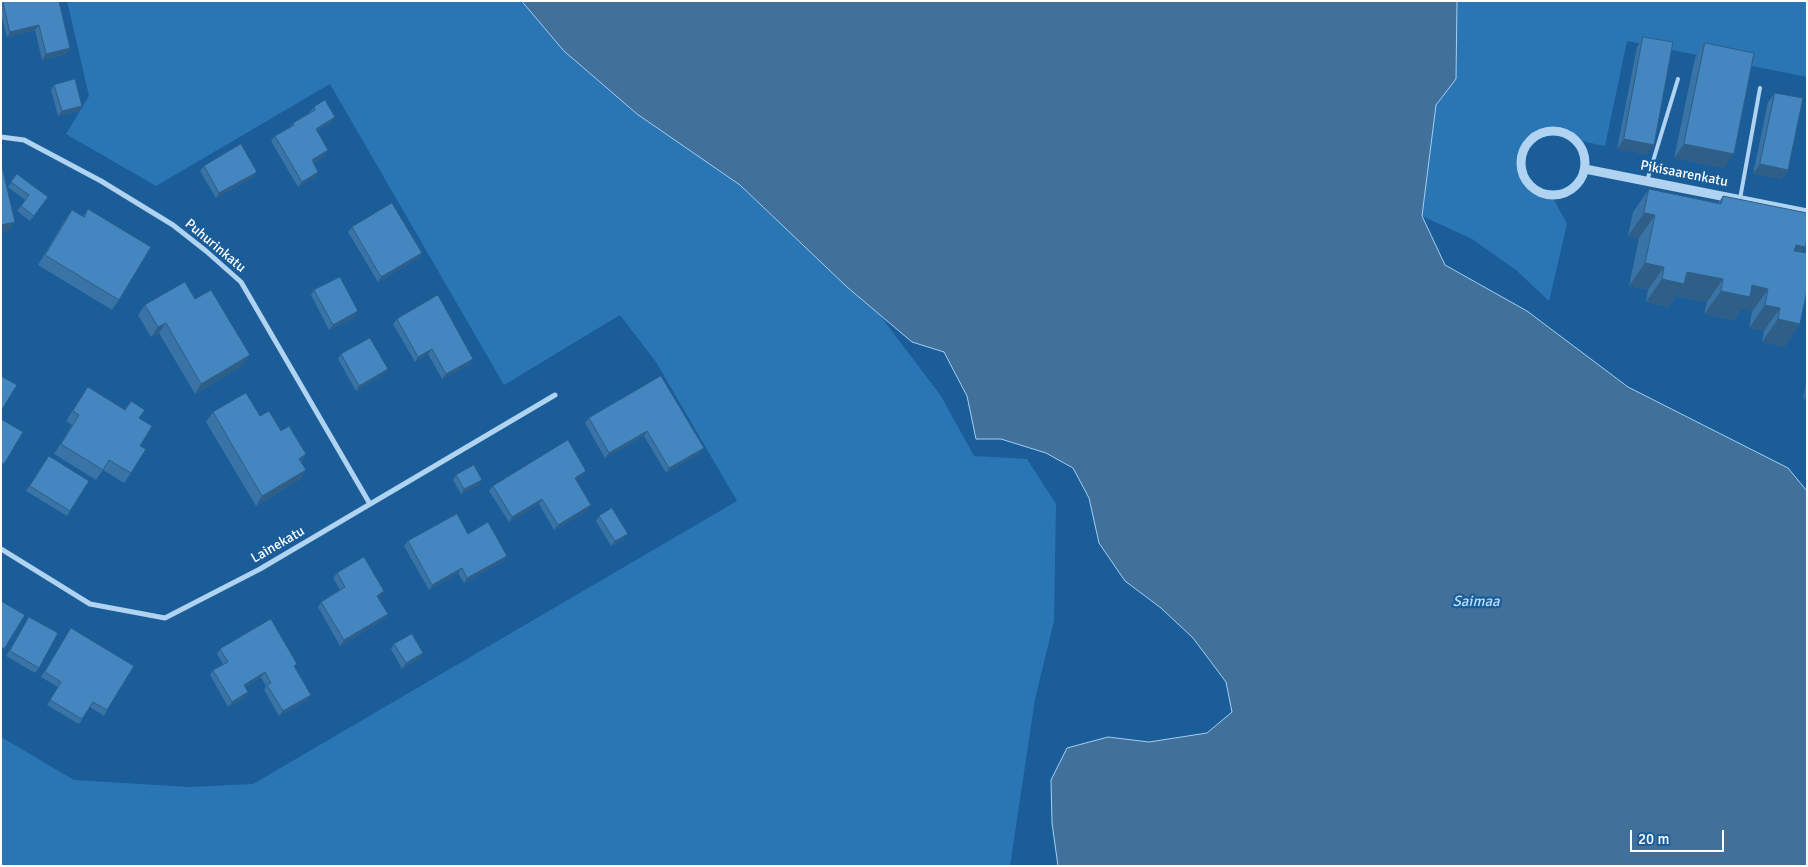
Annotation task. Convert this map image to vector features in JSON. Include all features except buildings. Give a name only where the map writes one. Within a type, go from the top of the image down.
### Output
[{"type":"street","points":[[1550,131],[1560,132],[1574,138],[1581,147],[1585,157],[1585,168],[1577,185],[1570,191],[1562,195],[1552,196],[1541,194],[1532,188],[1525,180],[1520,162],[1522,151],[1533,138],[1550,131]]},
{"type":"street","name":"Puhurinkatu","points":[[1,137],[24,140],[101,181],[173,225],[241,282],[370,504]]},
{"type":"street","name":"Pikisaarenkatu","points":[[1585,168],[1807,213]]},
{"type":"street","name":"Lainekatu","points":[[1,549],[90,604],[165,618],[260,569],[555,395]]},
{"type":"lane","points":[[1647,181],[1678,79]]},
{"type":"lane","points":[[1740,199],[1760,88]]},
{"type":"shaded area","points":[[67,1],[522,1],[564,51],[637,114],[740,185],[847,287],[879,314],[941,396],[974,456],[1027,459],[1056,504],[1054,621],[1035,699],[1010,866],[1,866],[1,737],[74,780],[190,787],[253,784],[737,501],[656,362],[620,315],[504,385],[330,84],[156,186],[66,134],[89,96]]},
{"type":"shaded area","points":[[1457,1],[1807,1],[1807,77],[1627,41],[1605,146],[1582,141],[1559,132],[1549,131],[1536,135],[1527,143],[1522,153],[1520,164],[1523,175],[1529,185],[1539,192],[1552,196],[1567,224],[1549,301],[1516,270],[1472,239],[1422,216],[1436,105],[1456,79]]},
{"type":"water","name":"Saimaa","points":[[522,1],[1457,1],[1456,79],[1436,105],[1422,216],[1445,265],[1527,311],[1628,387],[1788,468],[1807,491],[1807,866],[1058,866],[1052,823],[1051,780],[1067,748],[1108,737],[1149,742],[1207,733],[1232,712],[1226,682],[1193,638],[1161,608],[1125,581],[1099,543],[1089,498],[1073,468],[1046,453],[1001,439],[976,439],[967,396],[944,352],[912,342],[847,287],[740,185],[637,114],[564,51]]}]
